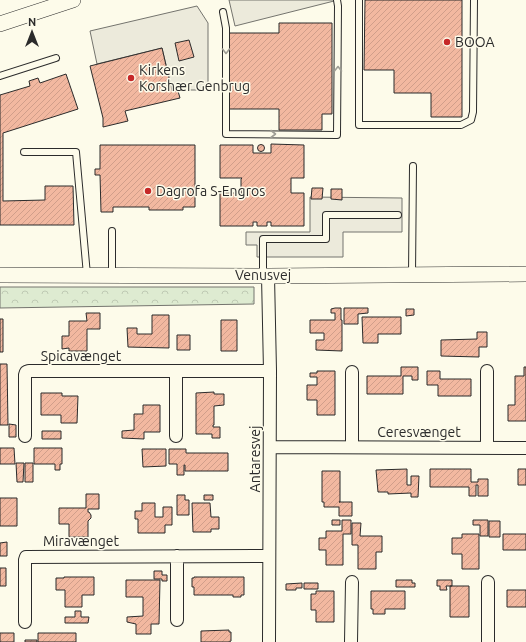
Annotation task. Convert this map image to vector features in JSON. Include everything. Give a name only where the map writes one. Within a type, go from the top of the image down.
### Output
[{"type":"street","points":[[0,24],[73,0]]},
{"type":"street","name":"Venusvej","points":[[0,274],[265,276],[526,274]]},
{"type":"street","name":"Antaresvej","points":[[265,276],[270,371],[269,642]]},
{"type":"street","points":[[176,371],[176,436]]},
{"type":"street","name":"Spicavænget","points":[[25,436],[26,372],[270,371]]},
{"type":"street","points":[[487,371],[487,447]]},
{"type":"street","points":[[352,372],[352,447]]},
{"type":"street","name":"Ceresvænget","points":[[270,447],[526,448]]},
{"type":"street","name":"Miravænget","points":[[25,622],[26,556],[269,556]]},
{"type":"street","points":[[177,556],[177,620]]},
{"type":"street","points":[[351,642],[352,582]]},
{"type":"street","points":[[488,582],[488,642]]},
{"type":"lane","points":[[224,12],[226,28],[226,134],[337,135],[337,0]]},
{"type":"lane","points":[[359,0],[359,125],[461,125],[471,120],[473,112],[474,0]]},
{"type":"lane","points":[[0,76],[56,58]]},
{"type":"lane","points":[[24,152],[76,152],[88,275]]},
{"type":"lane","points":[[412,275],[413,166]]},
{"type":"lane","points":[[265,276],[263,239],[326,239],[326,215],[398,215]]},
{"type":"lane","points":[[112,231],[112,275]]},
{"type":"green space","points":[[0,287],[254,287],[254,304],[0,308]]},
{"type":"shaded area","points":[[229,0],[338,0],[235,26]]},
{"type":"shaded area","points":[[197,6],[208,23],[208,90],[172,90],[162,48],[97,64],[90,31]]},
{"type":"shaded area","points":[[310,197],[402,198],[402,232],[343,232],[343,257],[257,257],[257,245],[246,245],[246,232],[310,232]]},
{"type":"building","points":[[365,0],[462,0],[462,117],[431,117],[431,93],[394,93],[394,70],[364,70]]},
{"type":"building","points":[[279,23],[332,23],[332,114],[322,114],[322,130],[279,130],[279,109],[229,109],[229,33],[279,33]]},
{"type":"building","points":[[189,40],[194,57],[179,61],[175,43]]},
{"type":"building","name":"Kirkens Korshær Genbrug","points":[[162,48],[172,91],[178,91],[180,98],[125,111],[128,121],[103,127],[103,118],[90,66]]},
{"type":"building","points":[[66,74],[78,109],[3,133],[3,201],[45,200],[45,186],[73,186],[74,225],[0,225],[0,95],[30,86],[29,81],[38,78],[40,83]]},
{"type":"building","points":[[261,144],[264,145],[264,151],[261,152],[258,151],[257,148],[258,145]]},
{"type":"building","points":[[271,144],[304,145],[304,178],[291,178],[291,193],[304,193],[304,226],[271,226],[271,222],[267,222],[267,226],[257,226],[257,222],[253,222],[253,226],[220,226],[220,193],[242,193],[242,178],[220,178],[220,145],[253,145],[253,153],[271,153]]},
{"type":"building","name":"Dagrofa S-Engros","points":[[100,145],[195,145],[195,207],[183,207],[183,210],[149,210],[149,207],[113,207],[113,212],[101,212],[100,175],[95,175],[95,169],[100,169]]},
{"type":"building","points":[[312,188],[323,188],[322,199],[311,199]]},
{"type":"building","points":[[331,189],[342,189],[342,200],[331,199]]},
{"type":"building","points":[[341,308],[342,351],[316,350],[316,340],[324,340],[324,333],[310,333],[310,320],[335,320],[335,313],[331,313],[331,309]]},
{"type":"building","points":[[344,308],[368,308],[368,313],[358,314],[358,324],[344,324]]},
{"type":"building","points":[[406,309],[414,309],[414,315],[406,316]]},
{"type":"building","points":[[86,313],[100,313],[100,329],[87,329],[87,351],[69,351],[69,348],[62,349],[62,336],[69,336],[69,321],[87,321]]},
{"type":"building","points":[[152,315],[169,315],[169,348],[128,347],[127,328],[137,328],[137,334],[152,334]]},
{"type":"building","points":[[362,317],[401,317],[401,334],[378,334],[378,343],[363,343]]},
{"type":"building","points":[[0,319],[3,319],[3,352],[0,352]]},
{"type":"building","points":[[221,320],[237,320],[237,351],[221,351]]},
{"type":"building","points":[[477,332],[487,332],[487,347],[479,347],[479,357],[441,356],[441,340],[477,339]]},
{"type":"building","points":[[177,335],[190,335],[190,350],[177,350]]},
{"type":"building","points":[[0,364],[7,364],[8,425],[0,425]]},
{"type":"building","points":[[401,367],[418,367],[418,380],[412,380],[412,376],[403,376],[403,394],[367,394],[367,376],[401,376]]},
{"type":"building","points":[[524,367],[526,367],[526,421],[508,421],[508,405],[515,405],[515,376],[524,376]]},
{"type":"building","points":[[317,371],[335,371],[335,415],[317,415],[317,400],[307,400],[307,385],[317,385],[317,377],[310,377],[310,373],[317,373]]},
{"type":"building","points":[[427,371],[440,371],[440,379],[471,379],[471,396],[438,396],[438,385],[427,385]]},
{"type":"building","points":[[214,392],[214,394],[224,394],[224,405],[214,406],[213,427],[220,427],[220,438],[212,438],[212,434],[196,434],[196,393]]},
{"type":"building","points":[[41,393],[62,393],[62,396],[78,396],[77,423],[61,423],[61,415],[41,415]]},
{"type":"building","points":[[143,405],[160,405],[160,432],[144,432],[144,439],[122,438],[122,431],[134,430],[134,414],[143,414]]},
{"type":"building","points":[[9,424],[16,425],[16,437],[9,437]]},
{"type":"building","points":[[42,431],[61,431],[61,439],[42,439]]},
{"type":"building","points":[[0,448],[14,448],[15,464],[0,464]]},
{"type":"building","points":[[34,448],[62,448],[62,464],[60,464],[60,470],[55,470],[55,464],[34,464]]},
{"type":"building","points":[[142,449],[166,449],[166,466],[143,467]]},
{"type":"building","points":[[169,449],[186,449],[186,453],[228,453],[228,471],[185,471],[184,465],[184,475],[177,475],[177,464],[169,464]]},
{"type":"building","points":[[16,463],[24,463],[23,482],[17,482]]},
{"type":"building","points":[[25,463],[33,463],[33,482],[25,482]]},
{"type":"building","points":[[407,469],[407,485],[411,485],[411,476],[419,476],[418,497],[411,497],[411,493],[388,494],[388,492],[378,492],[376,470]]},
{"type":"building","points":[[430,469],[471,469],[471,482],[478,482],[478,479],[488,479],[488,496],[478,496],[478,485],[476,485],[476,496],[469,496],[469,487],[430,487]]},
{"type":"building","points":[[518,469],[526,469],[526,485],[518,485]]},
{"type":"building","points":[[322,471],[340,471],[340,502],[352,502],[352,516],[339,516],[339,507],[324,507],[324,502],[322,502]]},
{"type":"building","points":[[86,494],[99,494],[99,509],[88,509],[91,518],[88,521],[88,537],[69,537],[69,524],[59,524],[59,508],[86,508]]},
{"type":"building","points":[[177,495],[185,495],[185,500],[189,500],[189,515],[177,515]]},
{"type":"building","points":[[204,495],[213,495],[213,500],[204,500]]},
{"type":"building","points":[[0,498],[17,498],[17,526],[0,526]]},
{"type":"building","points":[[142,503],[155,503],[155,517],[163,517],[163,507],[172,507],[172,525],[165,525],[165,533],[138,533],[138,519],[135,519],[135,511],[142,511]]},
{"type":"building","points":[[192,503],[210,503],[211,517],[219,517],[219,529],[211,529],[211,532],[193,532]]},
{"type":"building","points":[[332,520],[340,520],[340,525],[332,525]]},
{"type":"building","points":[[342,520],[351,520],[351,534],[343,534],[343,565],[326,565],[326,550],[319,550],[319,538],[326,538],[326,531],[342,531]]},
{"type":"building","points":[[473,520],[488,520],[488,536],[480,536],[480,525],[473,525]]},
{"type":"building","points":[[489,521],[500,521],[500,537],[489,537]]},
{"type":"building","points":[[352,523],[361,523],[360,536],[382,536],[382,552],[376,552],[376,569],[358,569],[358,545],[352,545]]},
{"type":"building","points":[[462,534],[479,534],[479,569],[462,569],[462,554],[452,554],[452,538],[462,538]]},
{"type":"building","points":[[503,534],[526,534],[526,550],[503,550]]},
{"type":"building","points":[[7,542],[7,556],[0,556],[0,543]]},
{"type":"building","points":[[0,568],[6,568],[6,586],[0,586]]},
{"type":"building","points":[[154,571],[162,571],[162,575],[167,575],[167,581],[162,581],[162,579],[154,579]]},
{"type":"building","points":[[94,577],[94,595],[82,595],[82,607],[65,607],[65,590],[56,590],[56,578]]},
{"type":"building","points":[[244,577],[244,595],[241,595],[241,597],[233,597],[233,595],[194,595],[192,578]]},
{"type":"building","points":[[126,580],[160,580],[159,624],[151,624],[151,634],[136,634],[136,624],[127,622],[127,617],[143,616],[143,597],[126,597]]},
{"type":"building","points":[[396,580],[412,580],[412,583],[415,583],[415,587],[396,587]]},
{"type":"building","points":[[437,580],[452,580],[452,586],[446,586],[447,590],[440,590],[440,586],[437,586]]},
{"type":"building","points":[[302,583],[302,588],[296,588],[296,590],[286,590],[286,584]]},
{"type":"building","points":[[304,583],[318,583],[318,589],[304,589]]},
{"type":"building","points":[[450,586],[469,586],[469,617],[450,617]]},
{"type":"building","points":[[507,590],[526,590],[526,607],[507,607]]},
{"type":"building","points":[[316,591],[334,591],[334,622],[316,622],[316,610],[311,610],[311,594],[316,594]]},
{"type":"building","points":[[371,591],[405,591],[405,609],[385,609],[385,614],[373,614],[373,609],[371,609]]},
{"type":"building","points":[[75,611],[81,611],[81,617],[89,617],[88,623],[65,623],[65,617],[75,617]]},
{"type":"building","points":[[229,630],[229,632],[231,632],[231,641],[229,642],[201,642],[201,631]]},
{"type":"building","points":[[0,633],[14,633],[14,642],[0,642]]},
{"type":"building","points":[[38,633],[76,633],[76,642],[38,642]]},
{"type":"building","points":[[25,640],[37,640],[37,642],[25,642]]},
{"type":"place","name":"BOOA","points":[[447,42]]},
{"type":"place","name":"Kirkens Korshær Genbrug","points":[[131,78]]},
{"type":"place","name":"Dagrofa S-Engros","points":[[148,191]]}]
